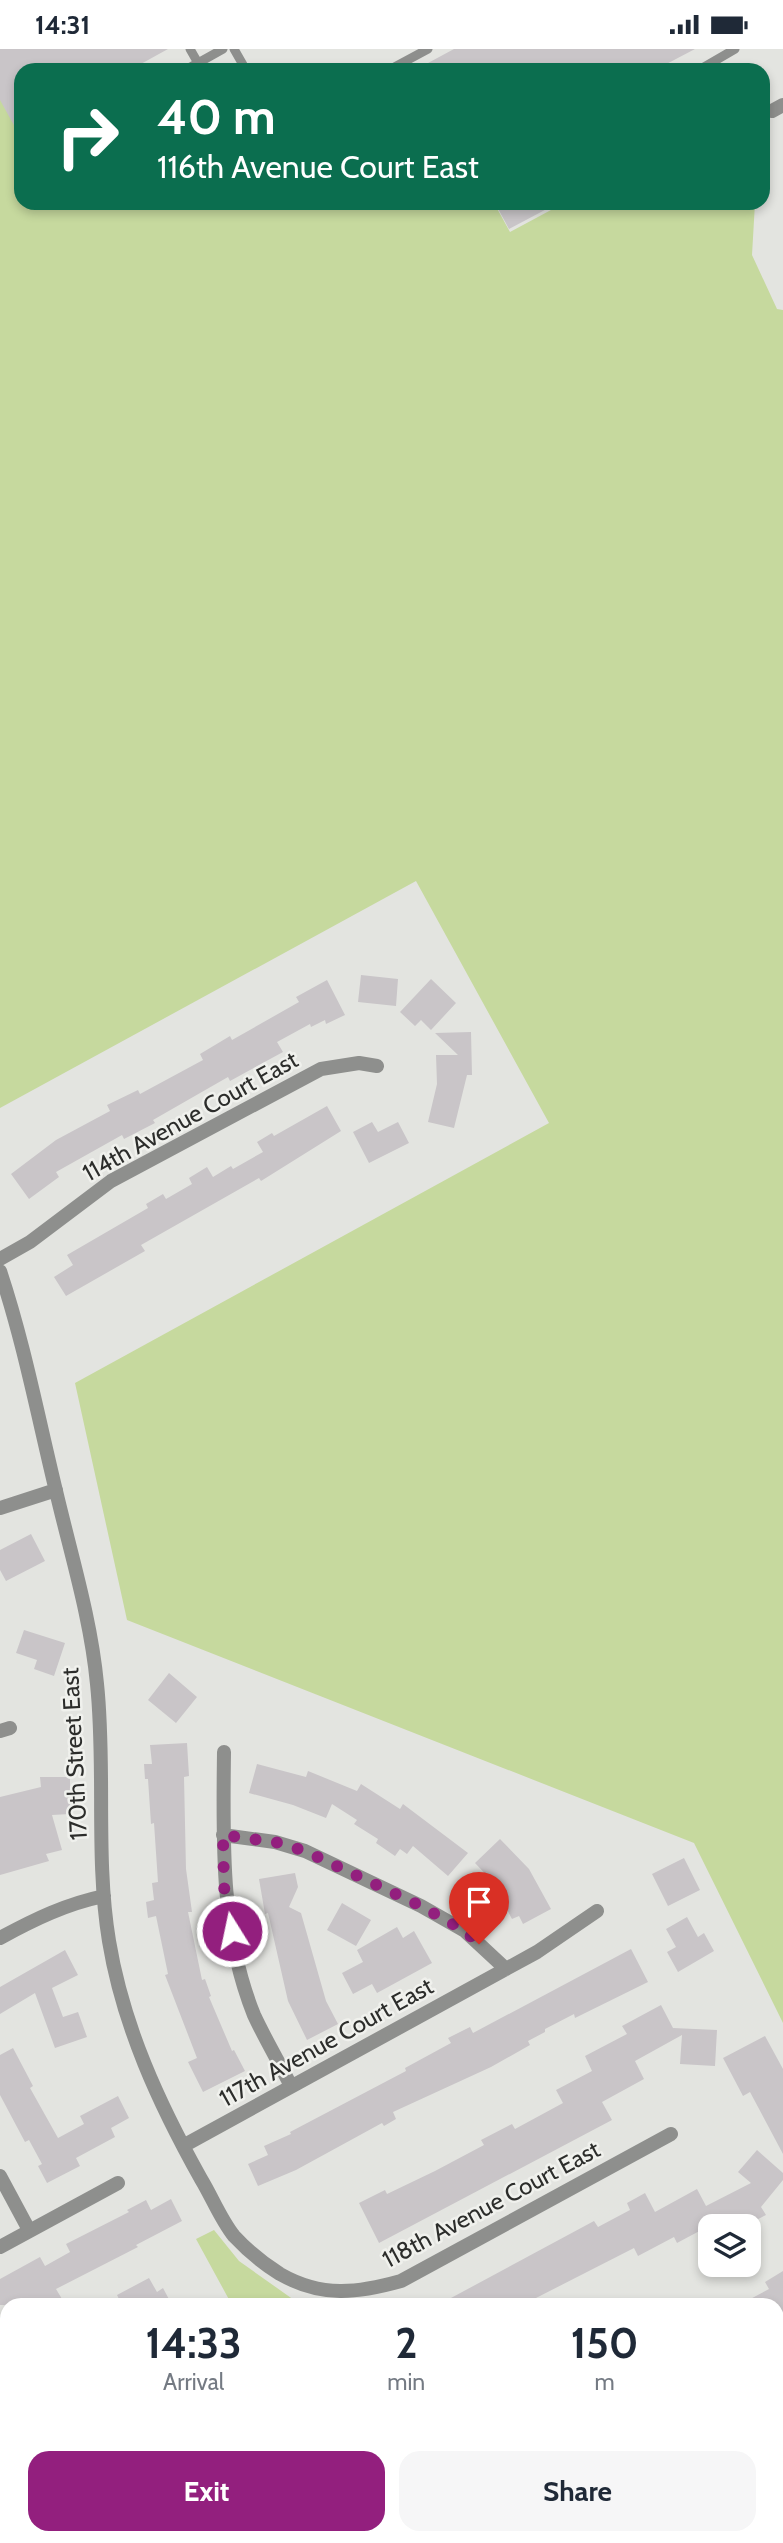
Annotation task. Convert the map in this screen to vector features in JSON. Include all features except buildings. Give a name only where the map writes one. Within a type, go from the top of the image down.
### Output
[{"type":"street","name":"114th Avenue Court East","points":[[0,1259],[30,1242],[111,1181],[321,1069],[359,1063],[377,1066]]},
{"type":"street","name":"170th Street East","points":[[0,1271],[17,1324],[84,1603],[97,1684],[104,1896],[112,1960],[129,2023],[162,2105],[225,2220]]},
{"type":"street","points":[[0,1508],[56,1490]]},
{"type":"street","points":[[224,1752],[224,1887],[245,1989],[254,2015],[291,2086]]},
{"type":"street","points":[[223,1835],[275,1842],[317,1856],[421,1906],[465,1931],[506,1969]]},
{"type":"street","points":[[0,1938],[51,1911],[71,1903],[104,1896]]},
{"type":"street","name":"117th Avenue Court East","points":[[183,2146],[545,1947],[597,1911]]},
{"type":"street","name":"118th Avenue Court East","points":[[225,2220],[241,2243],[280,2274],[302,2284],[329,2291],[367,2291],[401,2281],[671,2134]]},
{"type":"street","points":[[0,2176],[29,2230]]},
{"type":"street","points":[[0,2247],[118,2183]]},
{"type":"lane","points":[[190,49],[198,63],[223,49]]},
{"type":"lane","points":[[402,63],[428,49]]},
{"type":"lane","points":[[711,63],[735,49]]},
{"type":"green space","points":[[0,91],[14,117],[14,210],[498,210],[510,232],[551,210],[755,210],[752,255],[777,309],[783,310],[783,2023],[694,1843],[127,1620],[75,1383],[549,1123],[416,881],[0,1108]]},
{"type":"green space","points":[[214,2230],[239,2261],[291,2298],[228,2298],[196,2239]]},
{"type":"route","points":[[232,1931],[224,1887],[223,1835],[251,1837],[305,1851],[421,1906],[465,1931],[479,1944]]}]
